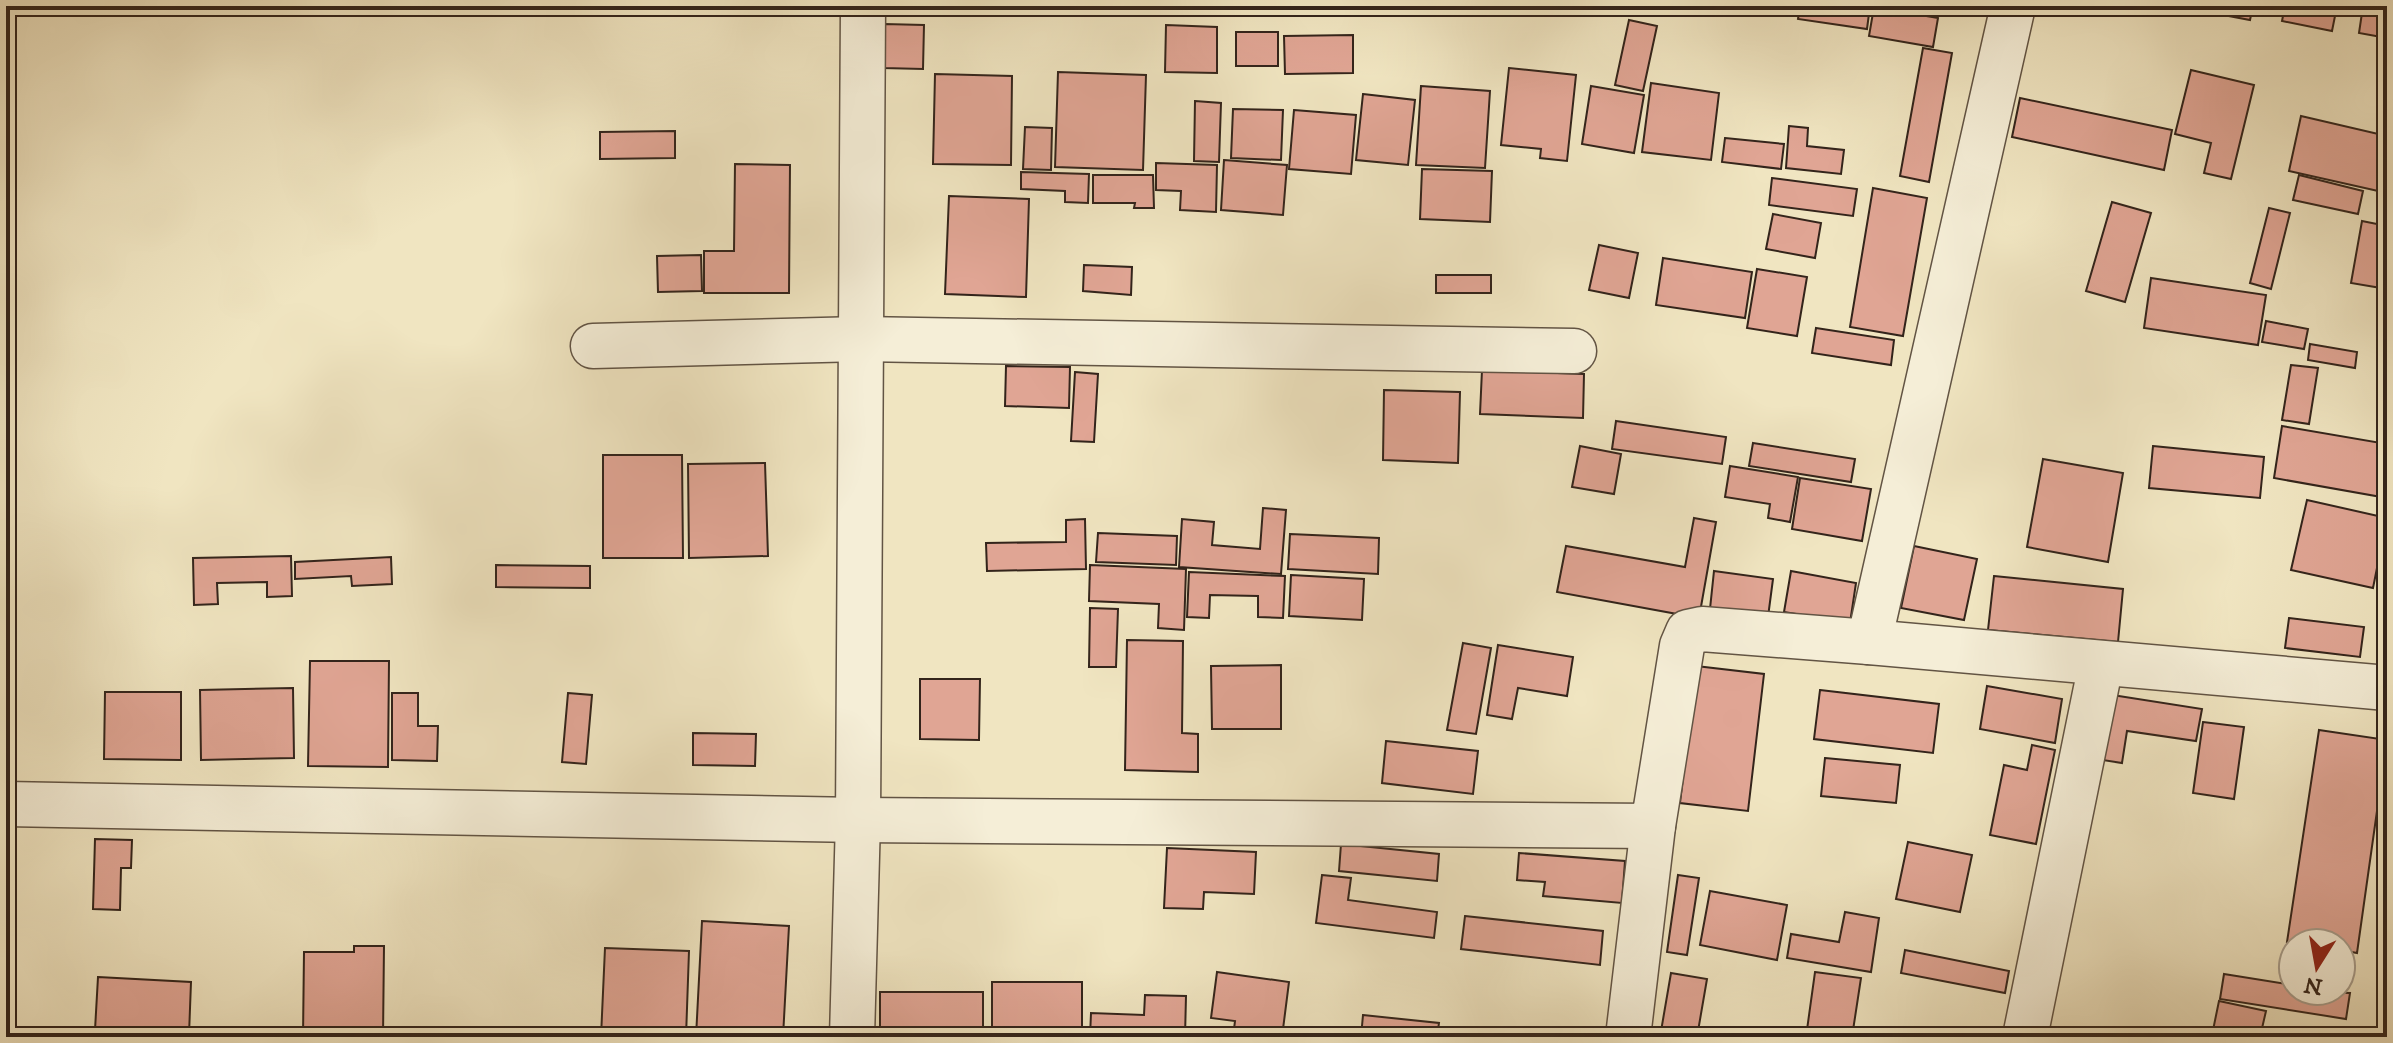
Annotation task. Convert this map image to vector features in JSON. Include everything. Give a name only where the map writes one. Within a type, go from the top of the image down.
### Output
[{"type":"street","points":[[852,1037],[858,820],[863,6]]},
{"type":"street","points":[[1869,642],[2013,6]]},
{"type":"street","points":[[593,346],[861,339],[1574,351]]},
{"type":"street","points":[[1628,1037],[1653,826],[1682,646],[1688,632],[1702,629],[1869,642],[2387,688]]},
{"type":"street","points":[[2025,1037],[2101,664]]},
{"type":"street","points":[[6,804],[858,820],[1653,826]]},
{"type":"building","points":[[1800,6],[1870,6],[1867,29],[1798,19]]},
{"type":"building","points":[[2203,6],[2253,6],[2250,20],[2202,11]]},
{"type":"building","points":[[2285,6],[2337,6],[2332,31],[2282,21]]},
{"type":"building","points":[[2363,6],[2387,6],[2387,38],[2359,33]]},
{"type":"building","points":[[1874,7],[1938,18],[1933,47],[1869,36]]},
{"type":"building","points":[[1629,20],[1657,26],[1643,91],[1615,85]]},
{"type":"building","points":[[884,24],[924,25],[923,69],[883,68]]},
{"type":"building","points":[[1166,25],[1217,27],[1217,73],[1165,72]]},
{"type":"building","points":[[1236,32],[1278,32],[1278,66],[1236,66]]},
{"type":"building","points":[[1353,35],[1353,73],[1285,74],[1284,36]]},
{"type":"building","points":[[1923,48],[1952,53],[1929,182],[1900,176]]},
{"type":"building","points":[[1509,68],[1576,75],[1567,161],[1540,158],[1541,149],[1501,145]]},
{"type":"building","points":[[2191,70],[2254,85],[2231,179],[2204,173],[2211,143],[2175,134]]},
{"type":"building","points":[[1058,72],[1146,75],[1143,170],[1055,167]]},
{"type":"building","points":[[935,74],[1012,76],[1011,165],[933,164]]},
{"type":"building","points":[[1651,83],[1719,93],[1711,160],[1642,152]]},
{"type":"building","points":[[1421,86],[1490,91],[1485,168],[1416,165]]},
{"type":"building","points":[[1591,86],[1644,95],[1634,153],[1582,144]]},
{"type":"building","points":[[1363,94],[1415,100],[1408,165],[1356,160]]},
{"type":"building","points":[[2020,98],[2172,130],[2164,170],[2012,137]]},
{"type":"building","points":[[1195,101],[1221,103],[1219,162],[1194,161]]},
{"type":"building","points":[[1233,109],[1283,110],[1281,160],[1231,158]]},
{"type":"building","points":[[1294,110],[1356,115],[1351,174],[1289,169]]},
{"type":"building","points":[[2301,116],[2387,136],[2387,193],[2289,171]]},
{"type":"building","points":[[1789,126],[1808,128],[1807,146],[1844,150],[1841,174],[1786,168]]},
{"type":"building","points":[[1025,127],[1052,128],[1051,170],[1023,169]]},
{"type":"building","points":[[675,131],[675,158],[600,159],[600,132]]},
{"type":"building","points":[[1725,138],[1784,144],[1781,169],[1722,162]]},
{"type":"building","points":[[1224,160],[1287,165],[1283,215],[1221,210]]},
{"type":"building","points":[[1156,163],[1217,165],[1216,212],[1180,210],[1181,191],[1156,190]]},
{"type":"building","points":[[735,164],[790,165],[789,293],[704,293],[704,251],[734,251]]},
{"type":"building","points":[[1422,169],[1492,171],[1490,222],[1420,219]]},
{"type":"building","points":[[1021,172],[1089,174],[1088,203],[1065,202],[1065,191],[1021,189]]},
{"type":"building","points":[[1093,175],[1153,175],[1154,208],[1134,208],[1135,203],[1093,203]]},
{"type":"building","points":[[2299,175],[2363,191],[2358,214],[2293,200]]},
{"type":"building","points":[[1772,178],[1857,189],[1853,216],[1769,205]]},
{"type":"building","points":[[1873,188],[1927,198],[1903,336],[1850,327]]},
{"type":"building","points":[[949,196],[1029,199],[1026,297],[945,294]]},
{"type":"building","points":[[2112,202],[2151,213],[2125,302],[2086,291]]},
{"type":"building","points":[[2269,208],[2290,213],[2271,289],[2250,283]]},
{"type":"building","points":[[1773,214],[1821,223],[1815,258],[1766,249]]},
{"type":"building","points":[[2362,221],[2387,226],[2387,289],[2351,283]]},
{"type":"building","points":[[1599,245],[1638,253],[1629,298],[1589,290]]},
{"type":"building","points":[[701,255],[702,291],[658,292],[657,256]]},
{"type":"building","points":[[1663,258],[1752,272],[1745,318],[1656,305]]},
{"type":"building","points":[[1084,265],[1132,267],[1131,295],[1083,291]]},
{"type":"building","points":[[1757,269],[1807,277],[1797,336],[1747,328]]},
{"type":"building","points":[[1436,275],[1491,275],[1491,293],[1436,293]]},
{"type":"building","points":[[2151,278],[2266,295],[2258,345],[2144,328]]},
{"type":"building","points":[[2266,321],[2308,329],[2304,349],[2262,342]]},
{"type":"building","points":[[1816,328],[1894,340],[1891,365],[1812,353]]},
{"type":"building","points":[[2310,344],[2357,352],[2355,368],[2308,360]]},
{"type":"building","points":[[2291,365],[2318,368],[2309,424],[2282,420]]},
{"type":"building","points":[[1006,366],[1070,367],[1069,408],[1005,406]]},
{"type":"building","points":[[1482,370],[1584,374],[1583,418],[1480,414]]},
{"type":"building","points":[[1075,372],[1098,374],[1094,442],[1071,441]]},
{"type":"building","points":[[1384,390],[1460,392],[1458,463],[1383,460]]},
{"type":"building","points":[[1616,421],[1726,437],[1722,464],[1612,449]]},
{"type":"building","points":[[2282,426],[2387,444],[2387,498],[2274,478]]},
{"type":"building","points":[[1753,443],[1855,459],[1851,482],[1749,466]]},
{"type":"building","points":[[1580,446],[1621,454],[1614,494],[1572,487]]},
{"type":"building","points":[[2153,446],[2264,457],[2260,498],[2149,488]]},
{"type":"building","points":[[603,455],[682,455],[683,558],[603,558]]},
{"type":"building","points":[[2043,459],[2123,473],[2108,562],[2027,547]]},
{"type":"building","points":[[765,463],[768,556],[689,558],[688,464]]},
{"type":"building","points":[[1730,466],[1798,477],[1790,522],[1768,518],[1770,504],[1725,497]]},
{"type":"building","points":[[1800,478],[1871,489],[1862,541],[1792,529]]},
{"type":"building","points":[[2307,500],[2387,518],[2373,588],[2291,570]]},
{"type":"building","points":[[1263,508],[1286,510],[1281,574],[1179,567],[1182,519],[1214,522],[1212,545],[1260,549]]},
{"type":"building","points":[[1694,518],[1716,522],[1699,618],[1557,592],[1566,546],[1685,567]]},
{"type":"building","points":[[1085,519],[1086,569],[987,571],[986,543],[1066,542],[1066,520]]},
{"type":"building","points":[[1098,533],[1177,536],[1176,565],[1096,562]]},
{"type":"building","points":[[1290,534],[1379,538],[1378,574],[1288,569]]},
{"type":"building","points":[[1914,546],[1977,559],[1964,620],[1901,608]]},
{"type":"building","points":[[291,556],[292,596],[267,597],[267,582],[217,583],[218,604],[194,605],[193,558]]},
{"type":"building","points":[[391,557],[392,584],[352,586],[351,576],[295,579],[295,562]]},
{"type":"building","points":[[496,565],[590,566],[590,588],[496,587]]},
{"type":"building","points":[[1090,565],[1186,569],[1184,630],[1158,628],[1159,604],[1089,601]]},
{"type":"building","points":[[1714,571],[1773,579],[1768,617],[1710,609]]},
{"type":"building","points":[[1791,571],[1856,583],[1850,623],[1784,612]]},
{"type":"building","points":[[1189,572],[1285,576],[1283,618],[1258,617],[1258,596],[1210,595],[1209,618],[1187,617]]},
{"type":"building","points":[[1291,575],[1364,579],[1362,620],[1289,616]]},
{"type":"building","points":[[1994,576],[2123,589],[2118,642],[1988,630]]},
{"type":"building","points":[[1090,608],[1118,609],[1116,667],[1089,667]]},
{"type":"building","points":[[2289,618],[2364,627],[2360,657],[2285,648]]},
{"type":"building","points":[[1127,640],[1183,641],[1182,733],[1198,734],[1198,772],[1125,770]]},
{"type":"building","points":[[1463,643],[1491,648],[1476,734],[1447,730]]},
{"type":"building","points":[[1498,645],[1573,657],[1567,696],[1518,688],[1512,719],[1487,715]]},
{"type":"building","points":[[310,661],[389,661],[388,767],[308,766]]},
{"type":"building","points":[[1281,665],[1281,729],[1212,729],[1211,666]]},
{"type":"building","points":[[1696,666],[1764,674],[1748,811],[1680,803]]},
{"type":"building","points":[[920,679],[980,679],[979,740],[920,739]]},
{"type":"building","points":[[1987,686],[2062,699],[2055,743],[1980,729]]},
{"type":"building","points":[[293,688],[294,758],[201,760],[200,690]]},
{"type":"building","points":[[1820,690],[1939,704],[1933,753],[1814,739]]},
{"type":"building","points":[[105,692],[181,692],[181,760],[104,759]]},
{"type":"building","points":[[392,693],[418,693],[418,726],[438,726],[437,761],[392,760]]},
{"type":"building","points":[[568,693],[592,695],[586,764],[562,762]]},
{"type":"building","points":[[2106,694],[2202,709],[2196,741],[2127,731],[2122,763],[2096,759]]},
{"type":"building","points":[[2203,722],[2244,727],[2234,799],[2193,793]]},
{"type":"building","points":[[2319,730],[2387,740],[2357,953],[2357,927],[2289,927]]},
{"type":"building","points":[[693,733],[756,734],[755,766],[693,765]]},
{"type":"building","points":[[1386,741],[1478,751],[1473,794],[1382,783]]},
{"type":"building","points":[[2032,745],[2055,750],[2036,844],[1990,835],[2004,765],[2027,770]]},
{"type":"building","points":[[1825,758],[1900,765],[1896,803],[1821,796]]},
{"type":"building","points":[[95,839],[132,840],[131,868],[121,868],[120,910],[93,909]]},
{"type":"building","points":[[1908,842],[1972,855],[1960,912],[1896,899]]},
{"type":"building","points":[[1341,844],[1439,854],[1437,881],[1339,871]]},
{"type":"building","points":[[1167,848],[1256,852],[1254,894],[1204,892],[1203,909],[1164,908]]},
{"type":"building","points":[[1519,853],[1625,861],[1622,903],[1543,896],[1545,882],[1517,880]]},
{"type":"building","points":[[1322,875],[1351,878],[1348,900],[1437,912],[1434,938],[1316,923]]},
{"type":"building","points":[[1678,875],[1699,878],[1687,955],[1667,952]]},
{"type":"building","points":[[1710,891],[1787,905],[1777,960],[1700,945]]},
{"type":"building","points":[[1845,912],[1879,918],[1871,972],[1787,958],[1791,934],[1839,942]]},
{"type":"building","points":[[1465,916],[1603,931],[1600,965],[1461,949]]},
{"type":"building","points":[[702,921],[789,926],[783,1037],[696,1037]]},
{"type":"building","points":[[354,946],[384,946],[383,1037],[303,1037],[304,952],[354,952]]},
{"type":"building","points":[[605,948],[689,951],[686,1037],[601,1037]]},
{"type":"building","points":[[1905,950],[2009,971],[2005,993],[1901,973]]},
{"type":"building","points":[[1217,972],[1289,982],[1282,1037],[1233,1037],[1235,1021],[1211,1018]]},
{"type":"building","points":[[1815,972],[1861,978],[1852,1037],[1806,1037]]},
{"type":"building","points":[[1671,973],[1707,979],[1697,1037],[1660,1037]]},
{"type":"building","points":[[2224,974],[2277,982],[2277,1007],[2348,1007],[2346,1019],[2220,999]]},
{"type":"building","points":[[98,977],[191,982],[189,1035],[95,1030]]},
{"type":"building","points":[[992,982],[1082,982],[1082,1037],[992,1037]]},
{"type":"building","points":[[880,992],[983,992],[983,1037],[880,1037]]},
{"type":"building","points":[[1145,995],[1186,996],[1185,1037],[1090,1037],[1091,1013],[1144,1015]]},
{"type":"building","points":[[2219,1001],[2266,1011],[2260,1037],[2212,1035]]},
{"type":"building","points":[[1363,1015],[1439,1023],[1437,1037],[1361,1037]]}]
